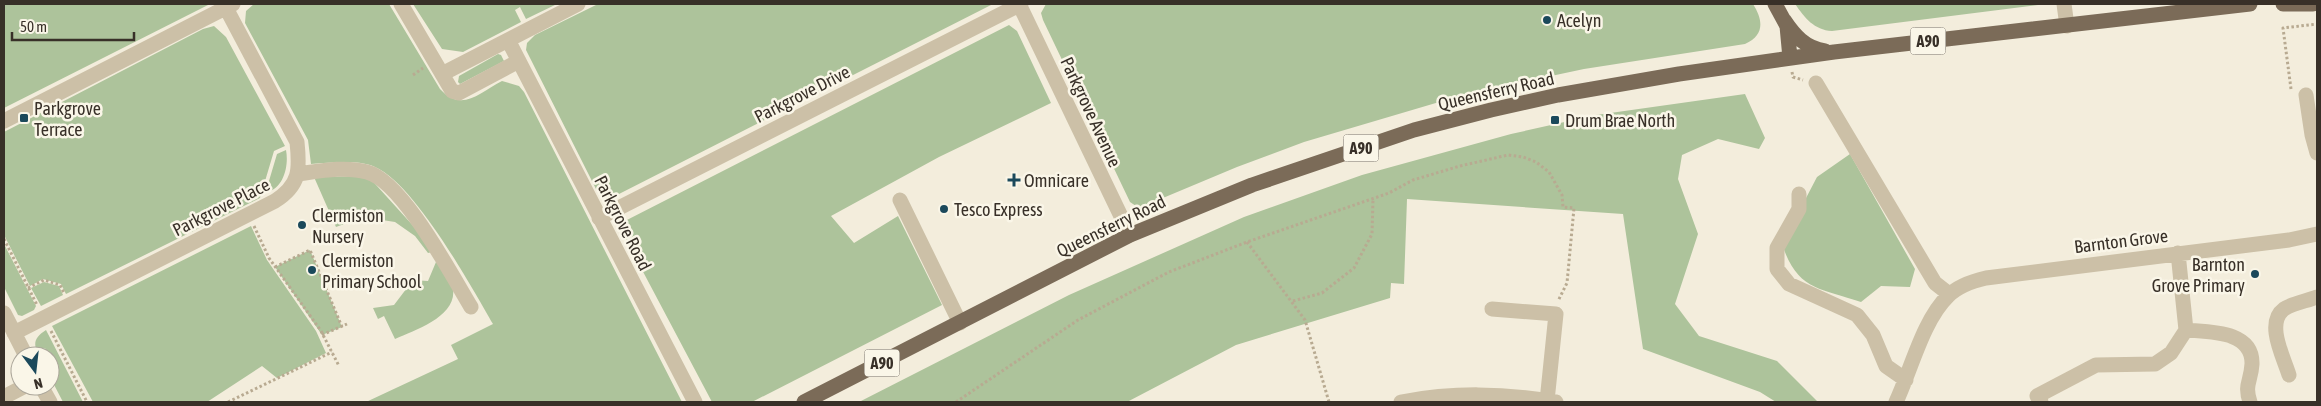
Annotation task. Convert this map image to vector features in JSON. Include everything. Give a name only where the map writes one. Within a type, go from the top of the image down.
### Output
[{"type":"main road","points":[[1775,4],[1784,20],[1804,43],[1818,50],[1834,52]]},
{"type":"main road","name":"Queensferry Road","points":[[804,402],[1130,235],[1252,185],[1414,130],[1481,112],[1621,83],[1834,52],[2250,4]]},
{"type":"main road","points":[[2283,4],[2313,4]]},
{"type":"main road","points":[[1784,20],[1790,58]]},
{"type":"street","points":[[401,4],[452,91],[459,93],[519,61]]},
{"type":"street","points":[[442,74],[578,4]]},
{"type":"street","name":"Parkgrove Drive","points":[[599,218],[1020,4]]},
{"type":"street","name":"Parkgrove Avenue","points":[[1020,4],[1086,148],[1130,235]]},
{"type":"street","points":[[2064,4],[2067,26]]},
{"type":"street","points":[[4,121],[229,6],[297,142],[298,174],[346,169],[367,172],[385,181],[416,220],[471,306]]},
{"type":"street","name":"Parkgrove Road","points":[[508,40],[695,402]]},
{"type":"street","points":[[1816,83],[1935,283],[1949,294]]},
{"type":"street","points":[[2306,95],[2315,134],[2317,153]]},
{"type":"street","name":"Parkgrove Place","points":[[14,333],[286,194],[298,174]]},
{"type":"street","points":[[1799,194],[1799,209],[1777,248],[1777,269],[1789,284],[1857,315],[1873,335],[1886,366],[1906,380]]},
{"type":"street","points":[[900,200],[960,323]]},
{"type":"street","name":"Barnton Grove","points":[[1896,402],[1938,308],[1949,294],[1969,283],[1986,278],[2288,240],[2317,234]]},
{"type":"street","points":[[2041,402],[2037,396],[2096,365],[2154,364],[2171,354],[2186,330],[2178,253]]},
{"type":"street","points":[[2289,375],[2276,331],[2277,319],[2285,308],[2317,297]]},
{"type":"street","points":[[1401,402],[1490,394],[1552,402],[1560,314],[1492,309]]},
{"type":"street","points":[[4,313],[21,346]]},
{"type":"street","points":[[2186,330],[2231,334],[2247,347],[2252,362],[2246,389],[2250,402]]},
{"type":"path","points":[[2306,95],[2292,94],[2283,28],[2317,24]]},
{"type":"path","points":[[956,402],[1078,320],[1169,272],[1247,242],[1373,199],[1413,180],[1460,166],[1508,155],[1536,162],[1549,172],[1558,183],[1564,207],[1574,208],[1567,283],[1556,306],[1560,314]]},
{"type":"path","points":[[1293,301],[1322,293],[1354,268],[1372,234],[1373,199]]},
{"type":"path","points":[[249,214],[275,267],[322,335],[339,366]]},
{"type":"path","points":[[4,239],[87,402]]},
{"type":"path","points":[[1247,242],[1293,301],[1305,320],[1328,402]]},
{"type":"path","points":[[275,267],[310,250],[342,327]]},
{"type":"path","points":[[28,288],[44,280],[60,285],[69,304]]},
{"type":"path","points":[[322,335],[348,324]]},
{"type":"path","points":[[228,402],[332,352]]},
{"type":"green space","points":[[4,4],[210,4],[4,108]]},
{"type":"green space","points":[[254,4],[389,4],[440,89],[448,96],[456,100],[471,98],[502,81],[519,86],[524,92],[682,402],[366,402],[458,359],[451,345],[493,324],[456,262],[424,214],[407,193],[390,177],[375,167],[360,163],[311,164],[308,140],[245,23],[246,11]]},
{"type":"green space","points":[[413,4],[557,4],[526,19],[520,7],[515,10],[521,22],[463,52],[442,49]]},
{"type":"green space","points":[[598,4],[993,4],[617,195],[608,196],[601,194],[596,189],[526,50],[527,43],[535,35]]},
{"type":"green space","points":[[1046,4],[1753,4],[1759,16],[1760,27],[1756,36],[1745,44],[1584,69],[1446,100],[1304,142],[1237,167],[1139,208],[1130,202],[1043,20],[1041,13]]},
{"type":"green space","points":[[1795,4],[2038,5],[1832,31],[1815,26]]},
{"type":"green space","points":[[1009,25],[1017,31],[1051,103],[939,157],[831,216],[854,243],[898,216],[942,305],[752,402],[712,402],[622,232],[621,223]]},
{"type":"green space","points":[[214,26],[226,37],[285,146],[274,151],[260,198],[66,294],[61,284],[43,279],[30,286],[4,235],[4,132],[203,29]]},
{"type":"green space","points":[[498,54],[501,55],[504,61],[460,84],[458,82],[459,76]]},
{"type":"green space","points":[[1745,94],[1765,138],[1759,149],[1718,139],[1682,155],[1678,179],[1698,234],[1675,304],[1699,336],[1777,361],[1818,402],[1776,402],[1760,392],[1643,349],[1623,214],[1407,199],[1404,284],[1391,283],[1390,298],[1236,345],[1127,402],[859,402],[1069,295],[1244,217],[1362,175],[1511,134],[1596,115]]},
{"type":"green space","points":[[286,150],[287,162],[284,175],[278,186],[267,192],[277,154]]},
{"type":"green space","points":[[1850,154],[1915,269],[1910,287],[1881,286],[1861,302],[1811,285],[1795,270],[1782,244],[1817,177]]},
{"type":"green space","points":[[368,176],[416,229],[432,252],[428,253],[415,236],[395,222],[363,217],[336,227],[314,177]]},
{"type":"green space","points":[[251,226],[267,260],[316,331],[326,353],[277,378],[262,366],[207,402],[93,402],[52,326]]},
{"type":"green space","points":[[4,244],[36,306],[34,310],[22,316],[18,315],[4,287]]},
{"type":"green space","points":[[310,250],[342,327],[322,335],[275,267]]},
{"type":"green space","points":[[436,262],[449,277],[453,290],[452,300],[447,310],[428,324],[395,339],[384,316],[378,319],[373,308],[394,305],[413,280],[428,281]]},
{"type":"green space","points":[[44,282],[59,286],[63,295],[41,306],[31,288]]},
{"type":"green space","points":[[46,330],[54,346],[36,346],[39,335]]},
{"type":"green space","points":[[60,357],[83,402],[63,402],[60,396]]},
{"type":"place","name":"Acelyn","points":[[1547,20]]},
{"type":"place","name":"Parkgrove Terrace","points":[[24,118]]},
{"type":"place","name":"Drum Brae North","points":[[1555,120]]},
{"type":"place","name":"Omnicare","points":[[1014,180]]},
{"type":"place","name":"Tesco Express","points":[[944,209]]},
{"type":"place","name":"Clermiston Nursery","points":[[302,225]]},
{"type":"place","name":"Clermiston Primary School","points":[[312,270]]},
{"type":"place","name":"Barnton Grove Primary","points":[[2255,274]]}]
